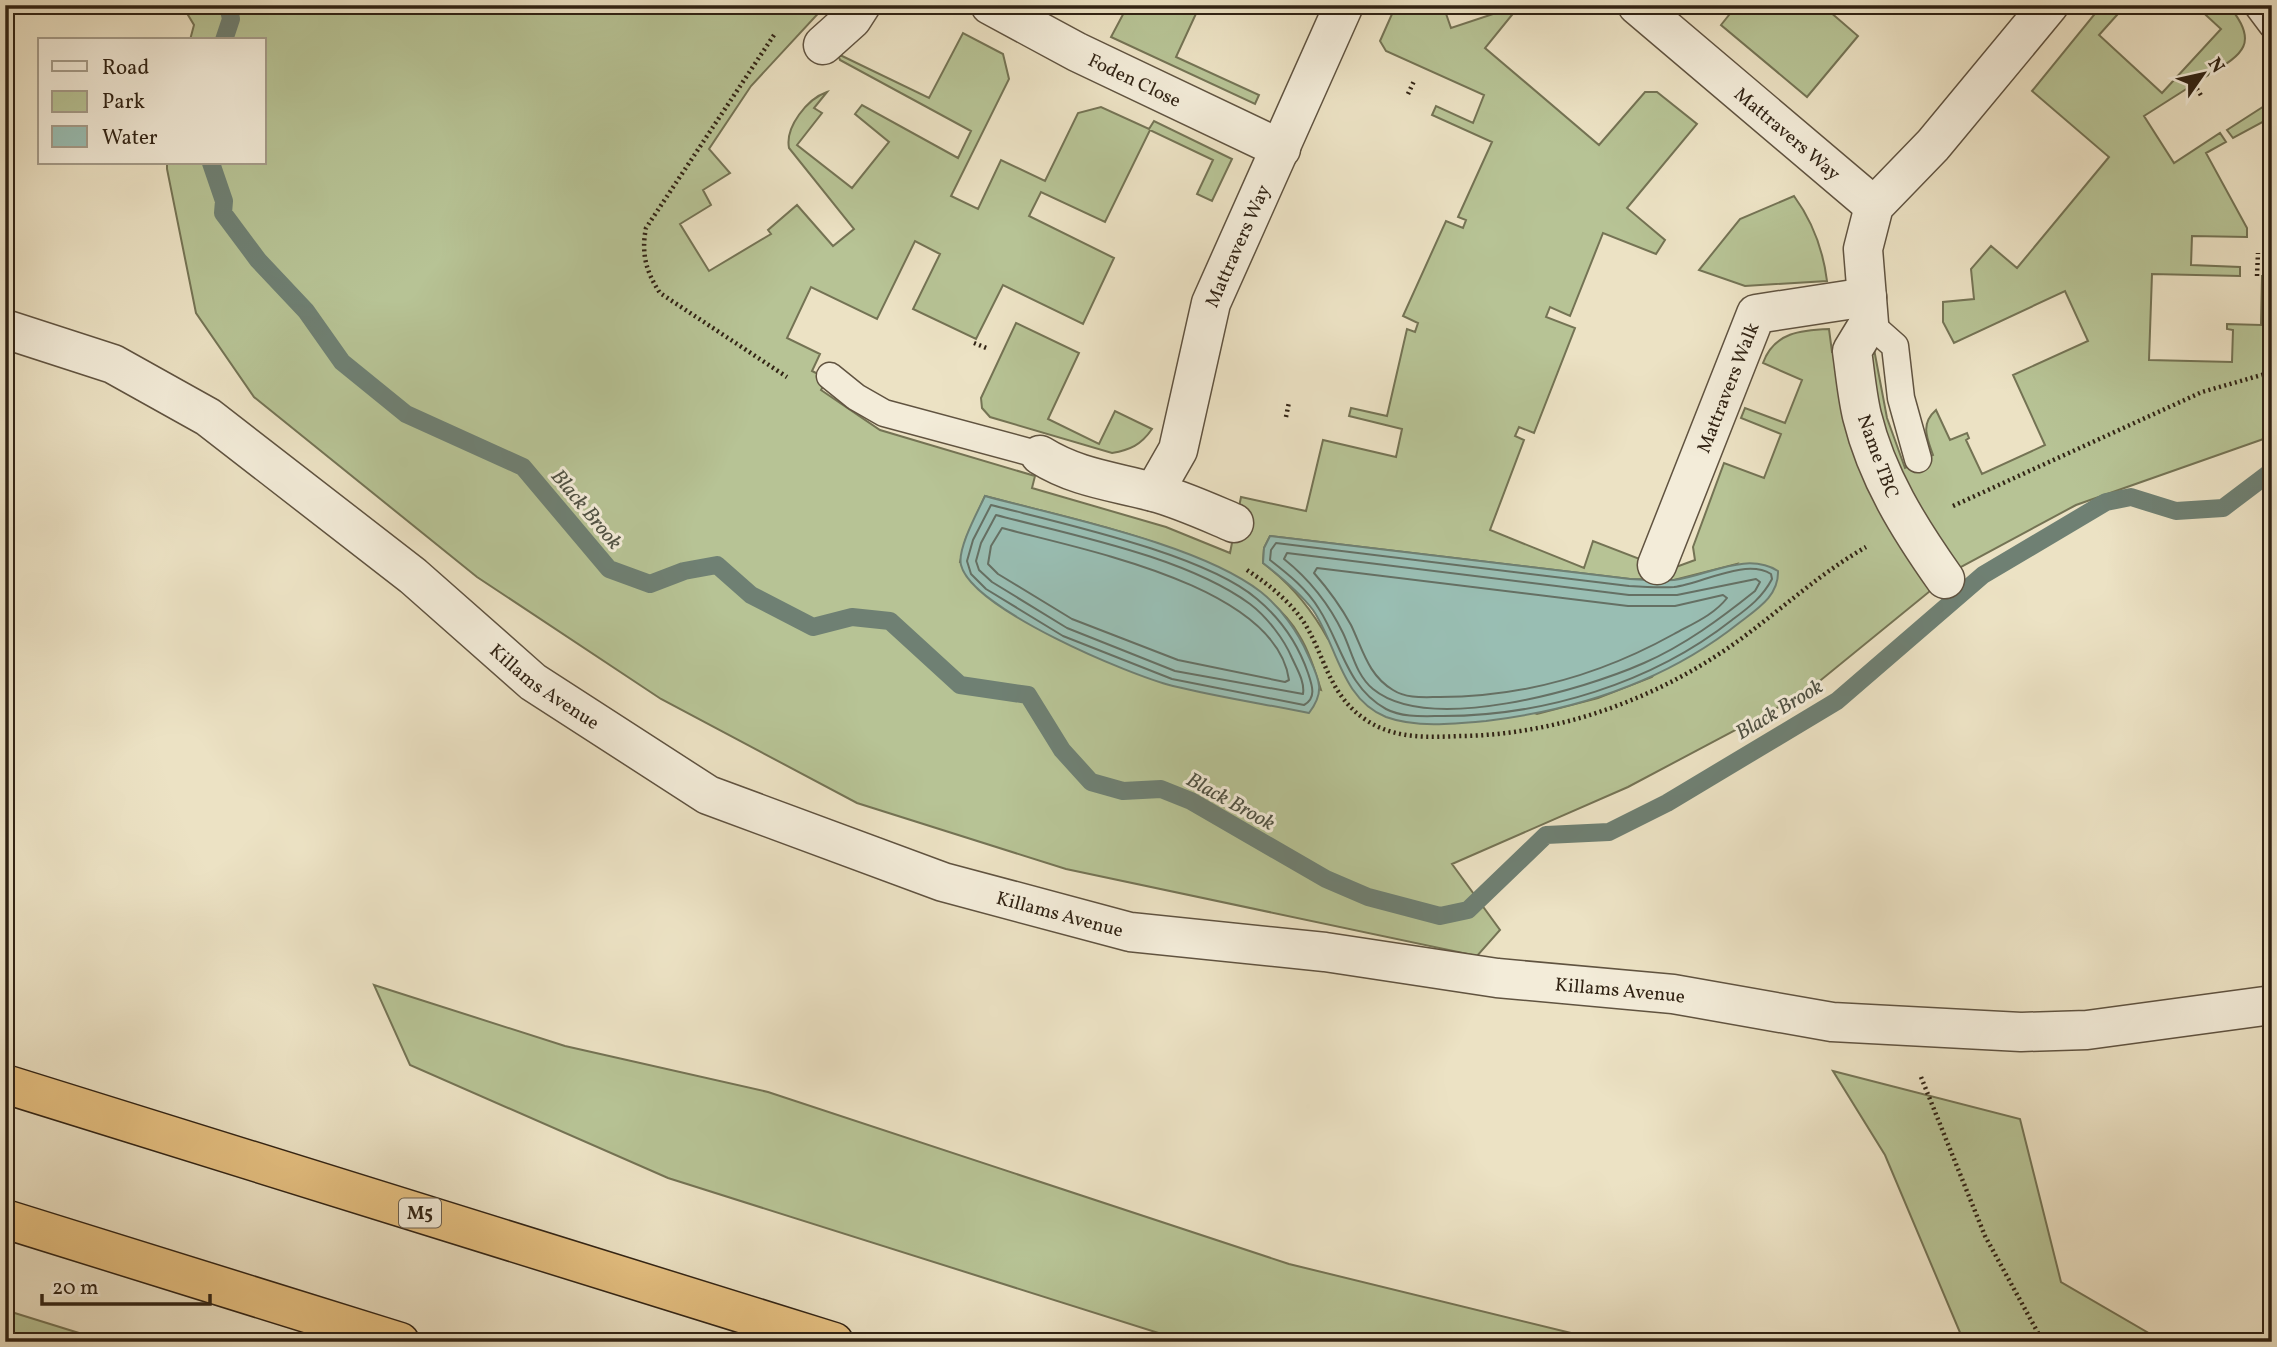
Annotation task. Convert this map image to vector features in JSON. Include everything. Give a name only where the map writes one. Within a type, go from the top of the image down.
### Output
[{"type":"highway","name":"M5","points":[[5,1084],[834,1342]]},
{"type":"highway","points":[[5,1219],[400,1342]]},
{"type":"street","points":[[823,45],[852,19],[861,5]]},
{"type":"street","name":"Foden Close","points":[[990,5],[1077,52],[1281,149]]},
{"type":"street","name":"Mattravers Way","points":[[1154,492],[1178,450],[1211,303],[1344,5]]},
{"type":"street","name":"Mattravers Way","points":[[1637,5],[1874,206]]},
{"type":"street","points":[[1868,310],[1863,249],[1874,206],[1933,145],[2049,5]]},
{"type":"street","name":"Mattravers Walk","points":[[1657,565],[1756,314],[1868,310]]},
{"type":"street","name":"Name TBC","points":[[1868,310],[1852,351],[1862,416],[1887,486],[1902,516],[1945,579]]},
{"type":"street","name":"Killams Avenue","points":[[5,329],[113,364],[208,417],[413,576],[533,682],[708,795],[943,882],[1130,932],[1325,953],[1497,978],[1672,994],[1832,1022],[2021,1032],[2087,1030],[2272,1005]]},
{"type":"street","points":[[1040,455],[1055,465],[1107,484],[1154,492],[1234,523]]},
{"type":"lane","points":[[2257,5],[2272,25]]},
{"type":"lane","points":[[1868,310],[1895,346],[1901,398],[1918,459]]},
{"type":"lane","points":[[830,376],[856,397],[884,413],[1040,455]]},
{"type":"path","points":[[1408,94],[1414,81]]},
{"type":"path","points":[[2194,84],[2202,97]]},
{"type":"path","points":[[2257,276],[2258,253]]},
{"type":"path","points":[[974,343],[989,349]]},
{"type":"path","points":[[1950,508],[2202,392],[2272,372]]},
{"type":"path","points":[[1286,417],[1289,402]]},
{"type":"path","points":[[1897,1025],[1985,1236],[2043,1342]]},
{"type":"green space","points":[[182,5],[826,5],[751,86],[709,149],[730,173],[703,190],[711,205],[680,224],[709,271],[771,234],[768,230],[797,205],[833,246],[854,229],[789,148],[790,131],[799,115],[812,101],[827,92],[814,108],[822,113],[797,145],[852,188],[889,142],[855,114],[862,105],[958,158],[971,131],[840,60],[838,54],[929,98],[963,33],[1003,54],[1009,79],[951,196],[978,209],[1001,160],[1045,181],[1078,113],[1101,107],[1149,129],[1154,121],[1232,159],[1212,201],[1197,194],[1213,160],[1150,130],[1105,222],[1041,192],[1029,216],[1114,258],[1083,324],[1003,285],[976,339],[913,309],[940,254],[915,241],[877,319],[811,287],[787,338],[820,354],[812,371],[828,379],[821,390],[880,430],[1035,476],[1032,488],[1166,527],[1230,553],[1241,497],[1306,511],[1323,440],[1396,457],[1402,429],[1349,416],[1351,408],[1387,416],[1407,329],[1415,332],[1418,323],[1403,316],[1446,221],[1463,228],[1466,220],[1458,217],[1492,142],[1432,115],[1436,106],[1473,123],[1484,95],[1386,51],[1380,41],[1396,5],[1443,5],[1451,28],[1520,5],[1485,48],[1599,145],[1645,92],[1657,92],[1697,124],[1627,208],[1665,240],[1656,254],[1603,233],[1570,316],[1550,307],[1546,317],[1575,328],[1534,433],[1519,427],[1515,436],[1524,440],[1490,530],[1584,568],[1593,541],[1668,570],[1695,560],[1693,547],[1724,463],[1764,478],[1781,434],[1741,418],[1745,408],[1785,423],[1802,380],[1763,363],[1774,345],[1799,332],[1829,329],[1832,352],[1839,352],[1895,472],[1865,349],[1874,349],[1887,418],[1905,468],[1933,455],[1926,426],[1936,410],[1950,440],[1967,433],[1969,438],[1966,440],[1982,474],[2045,445],[2013,375],[2088,341],[2065,291],[1954,343],[1943,322],[1943,302],[1974,299],[1971,269],[1991,246],[2017,268],[2109,157],[2032,91],[2102,5],[2126,5],[2099,35],[2162,93],[2221,29],[2195,5],[2228,5],[2244,32],[2245,42],[2241,51],[2197,82],[2192,76],[2187,80],[2191,86],[2144,116],[2174,163],[2220,133],[2226,142],[2206,153],[2247,228],[2247,237],[2192,236],[2191,265],[2240,267],[2240,276],[2152,274],[2149,360],[2232,362],[2233,330],[2227,329],[2227,324],[2261,325],[2262,276],[2272,276],[2272,436],[2076,505],[1957,569],[1805,693],[1628,787],[1452,864],[1500,930],[1477,956],[1066,869],[857,803],[661,699],[477,577],[254,397],[196,313],[167,164],[266,164],[266,38],[191,38],[194,25]],"holes":[[[985,496],[1157,543],[1202,561],[1242,582],[1276,606],[1299,635],[1309,654],[1321,690],[960,562],[966,538]],[[1270,536],[1630,579],[1674,580],[1737,564],[1652,677],[1598,698],[1537,714],[1328,639],[1300,597],[1263,563],[1264,548]]]},
{"type":"green space","points":[[1128,5],[1200,5],[1176,57],[1259,95],[1255,104],[1111,37]]},
{"type":"green space","points":[[1737,5],[1822,5],[1858,36],[1807,97],[1721,25]]},
{"type":"green space","points":[[2272,101],[2272,117],[2233,138],[2227,130]]},
{"type":"green space","points":[[1794,196],[1816,236],[1827,281],[1745,286],[1699,270],[1740,219]]},
{"type":"green space","points":[[1016,323],[1079,353],[1048,419],[1099,444],[1115,411],[1152,429],[1148,435],[1135,446],[1112,453],[990,417],[982,408],[981,398]]},
{"type":"green space","points":[[374,985],[565,1046],[768,1092],[1289,1264],[1608,1342],[1187,1342],[668,1178],[410,1065]]},
{"type":"green space","points":[[1833,1071],[2020,1119],[2061,1282],[2164,1342],[1964,1342],[1885,1155]]},
{"type":"green space","points":[[5,1310],[108,1342],[5,1342]]},
{"type":"water","points":[[985,496],[1167,546],[1234,575],[1261,592],[1288,621],[1318,678],[1318,698],[1309,713],[1173,686],[1123,669],[1021,620],[971,582],[961,565],[965,540]]},
{"type":"water","points":[[1270,536],[1641,580],[1674,580],[1727,566],[1753,563],[1778,571],[1775,588],[1760,607],[1711,643],[1651,677],[1587,700],[1520,716],[1486,721],[1422,724],[1386,717],[1359,698],[1349,684],[1313,610],[1263,563],[1264,548]]},
{"type":"waterway","name":"Black Brook","points":[[225,38],[231,19],[228,5]]},
{"type":"waterway","name":"Black Brook","points":[[211,164],[224,201],[223,213],[258,260],[306,311],[342,362],[406,414],[523,467],[609,569],[650,584],[684,571],[717,565],[751,595],[813,627],[852,617],[890,621],[960,685],[1028,695],[1062,750],[1091,782],[1123,791],[1161,789],[1191,801],[1326,879],[1368,897],[1440,916],[1468,910],[1546,835],[1609,832],[1667,803],[1837,701],[1983,575],[2106,502],[2131,497],[2176,511],[2223,508],[2272,471]]}]
